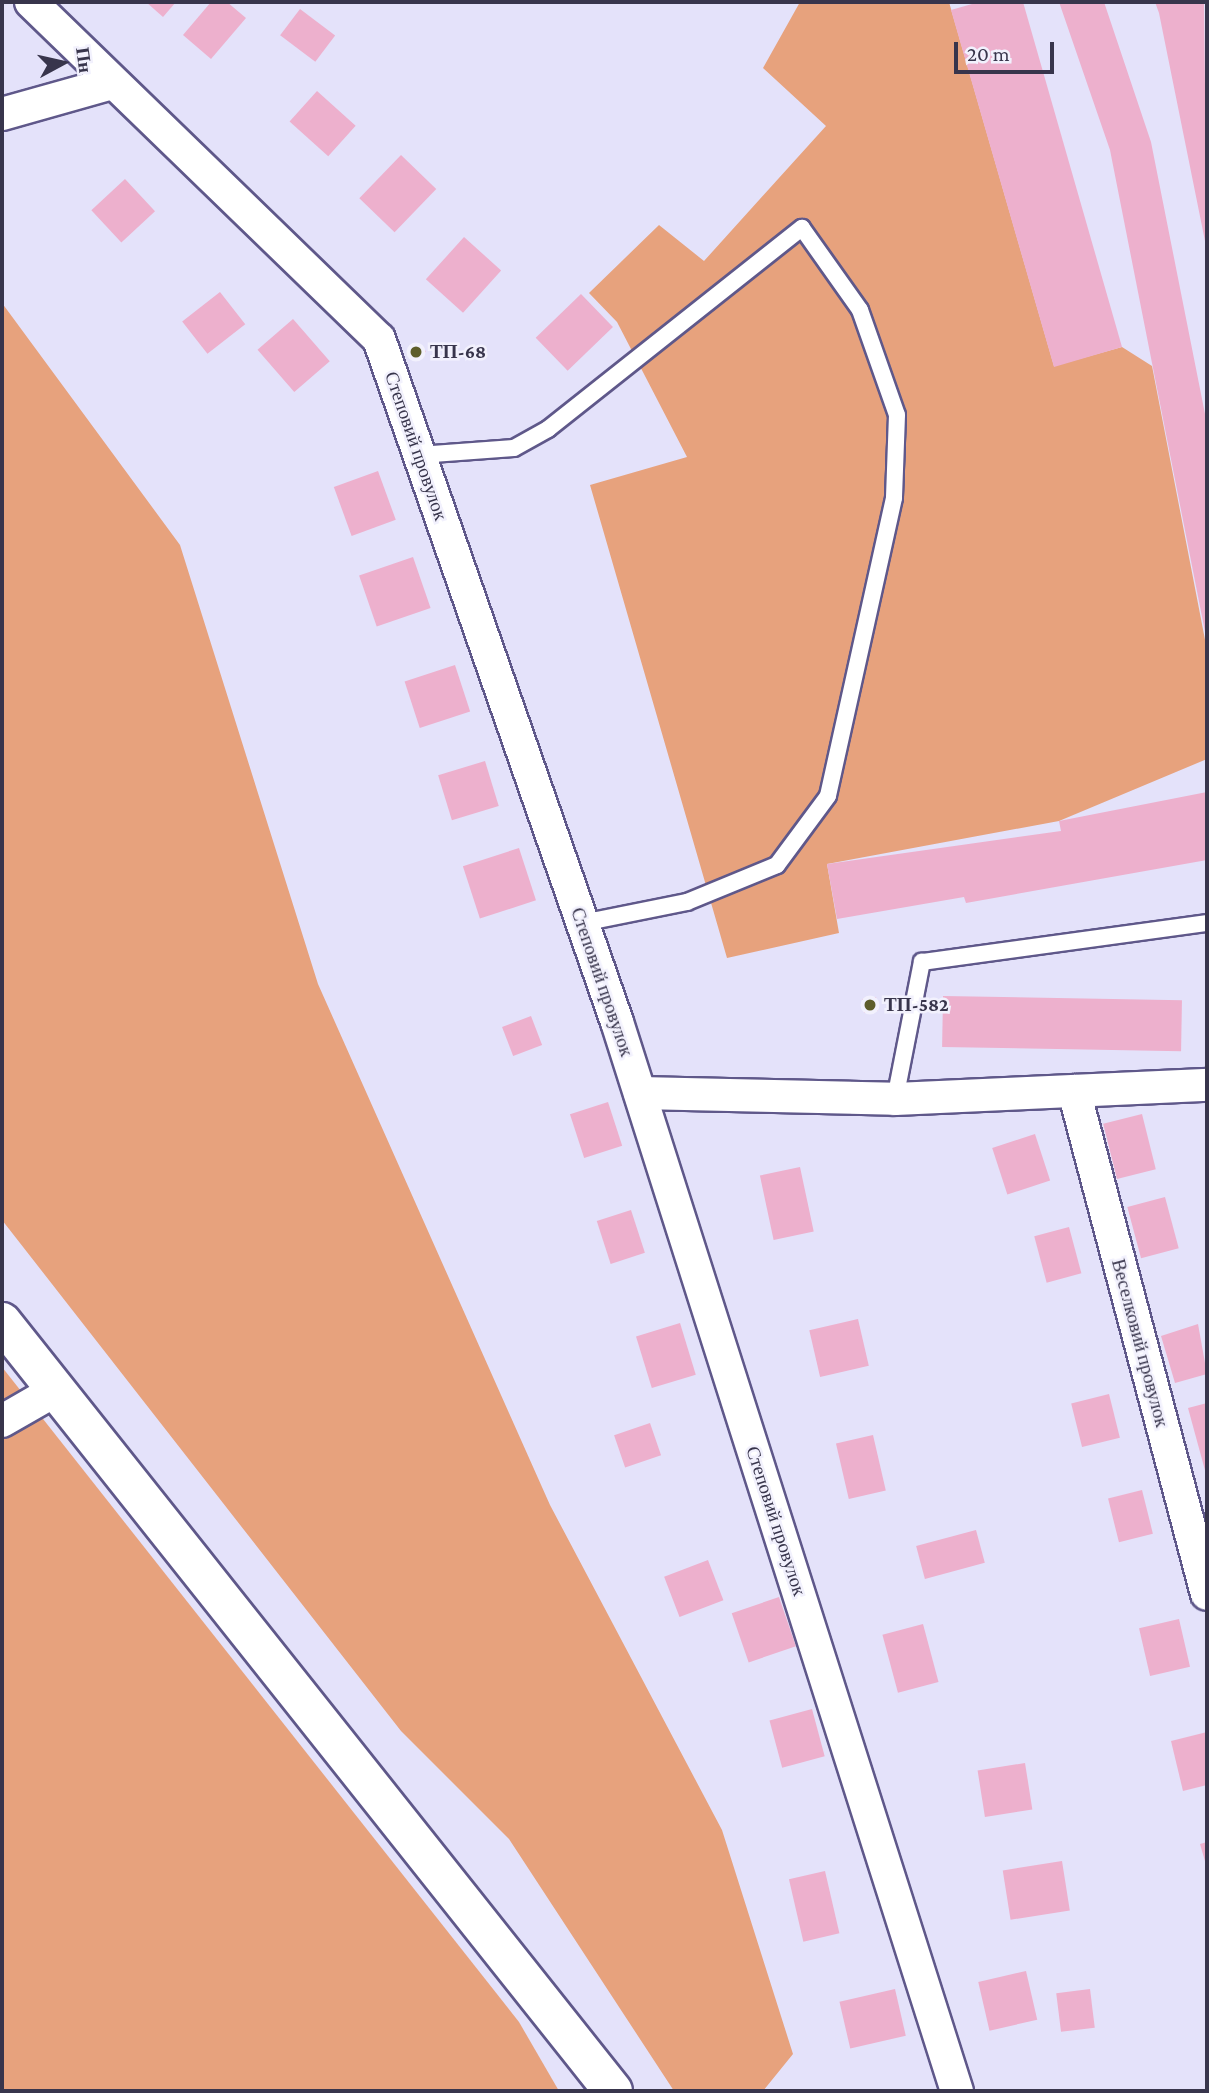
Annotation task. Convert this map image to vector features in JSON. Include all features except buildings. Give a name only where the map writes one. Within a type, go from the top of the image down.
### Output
[{"type":"street","name":"Степовий провулок","points":[[51,9],[112,83],[379,339],[640,1093],[957,2091]]},
{"type":"street","points":[[2,114],[112,83]]},
{"type":"street","points":[[640,1093],[895,1099],[1207,1085]]},
{"type":"street","name":"Веселковий провулок","points":[[1074,1091],[1207,1594]]},
{"type":"street","points":[[2,1322],[613,2091]]},
{"type":"street","points":[[2,1421],[56,1391]]},
{"type":"lane","points":[[419,455],[514,448],[548,429],[802,228],[859,310],[897,415],[894,498],[828,796],[777,865],[687,902],[582,923]]},
{"type":"lane","points":[[895,1099],[922,962],[1207,923]]},
{"type":"shaded area","points":[[800,2],[949,2],[1054,366],[1122,347],[1152,366],[1207,650],[1207,759],[1059,821],[827,864],[839,933],[727,958],[590,485],[687,457],[617,322],[589,293],[659,225],[704,261],[826,126],[763,68]]},
{"type":"shaded area","points":[[2,303],[180,545],[318,984],[550,1505],[722,1830],[793,2054],[763,2091],[674,2091],[509,1839],[401,1731],[2,1220]]},
{"type":"shaded area","points":[[2,1367],[519,2022],[559,2091],[2,2091]]},
{"type":"place","name":"ТП-68","points":[[416,352]]},
{"type":"place","name":"ТП-582","points":[[870,1005]]}]
